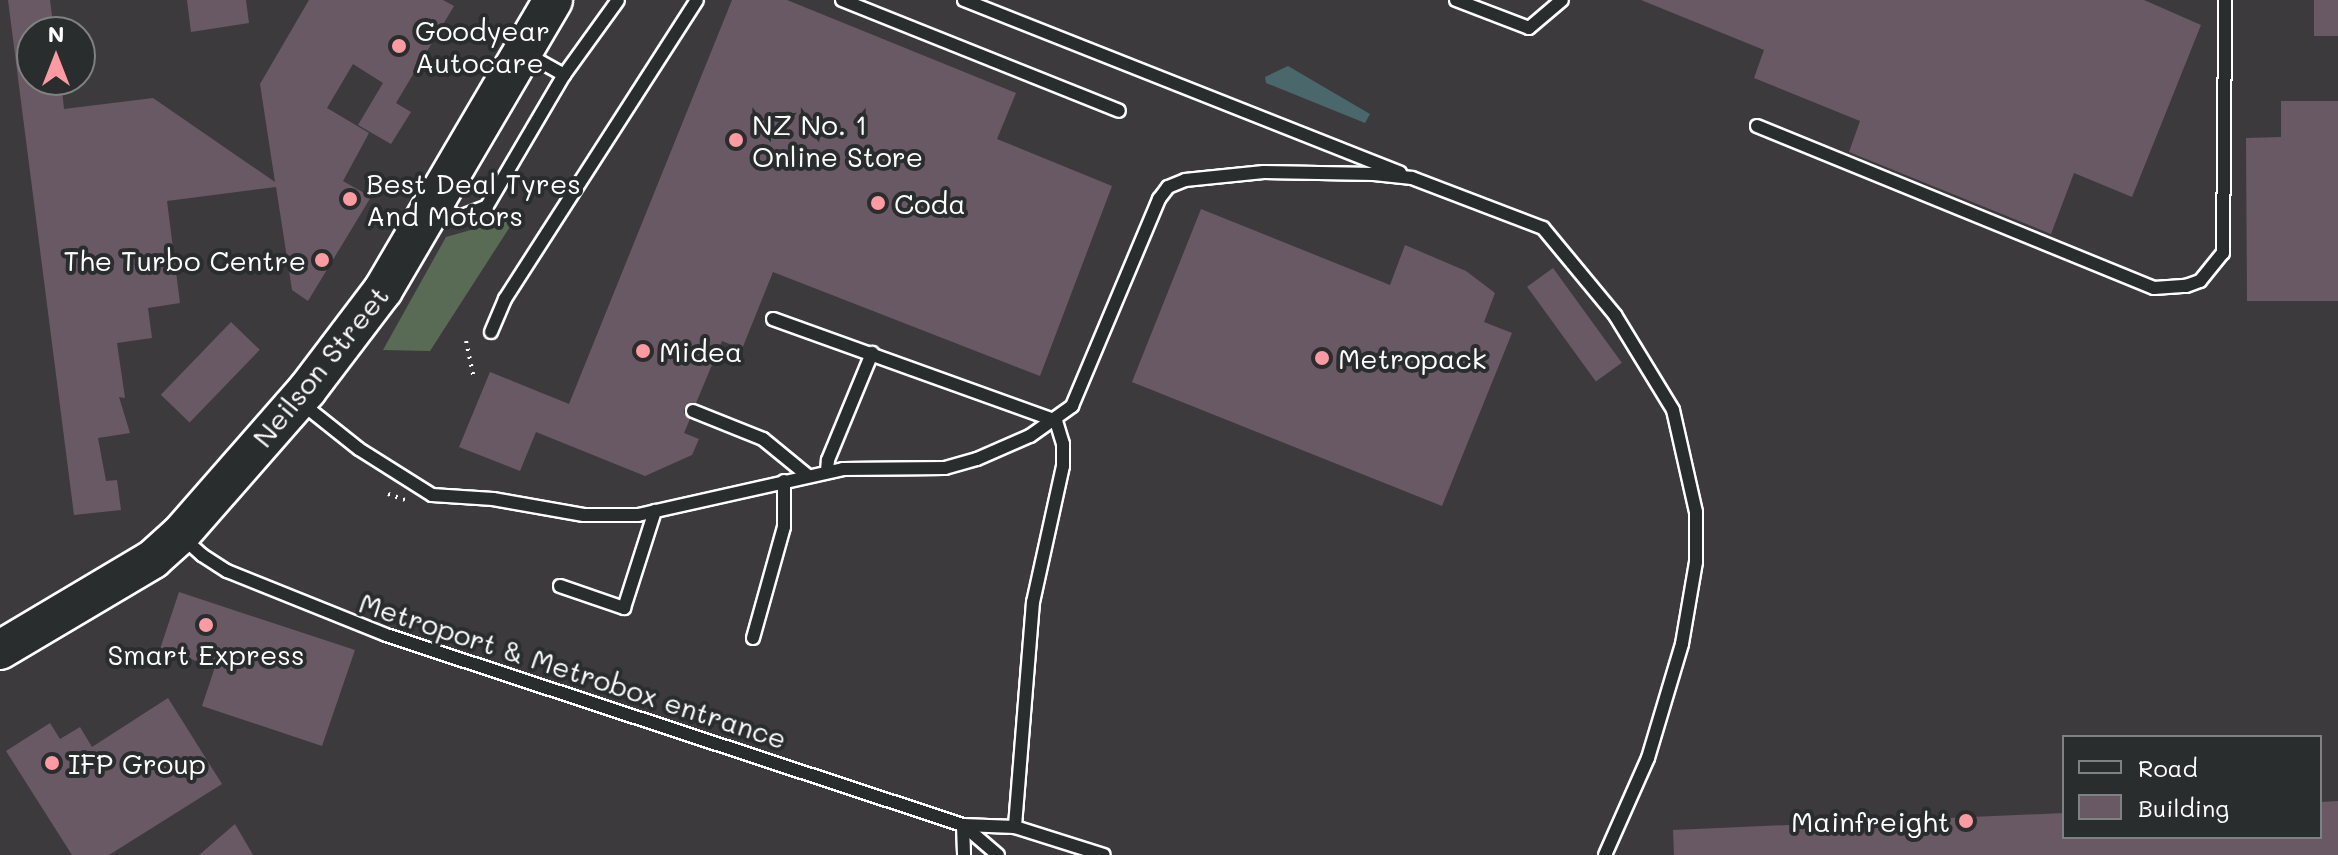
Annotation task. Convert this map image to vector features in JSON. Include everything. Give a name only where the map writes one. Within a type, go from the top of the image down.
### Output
[{"type":"main road","name":"Neilson Street","points":[[0,650],[128,575],[180,535],[298,400],[383,290],[553,0]]},
{"type":"lane","points":[[435,203],[459,217],[487,206],[564,75],[618,0]]},
{"type":"lane","points":[[491,332],[505,299],[697,0]]},
{"type":"lane","points":[[842,0],[1119,111]]},
{"type":"lane","points":[[964,0],[1533,223],[1547,232],[1615,315],[1673,410],[1688,464],[1696,512],[1696,562],[1682,644],[1648,758],[1605,855]]},
{"type":"lane","points":[[1456,0],[1529,28],[1562,0]]},
{"type":"lane","points":[[1757,126],[2154,288],[2186,286],[2200,281],[2223,253],[2225,0]]},
{"type":"lane","points":[[523,52],[564,75]]},
{"type":"lane","points":[[298,400],[359,449],[413,486],[432,495],[493,499],[584,515],[638,515],[722,499],[827,471],[945,468],[1000,450],[1056,421],[1081,393],[1159,199],[1168,187],[1185,180],[1264,172],[1374,174],[1420,181]]},
{"type":"lane","points":[[773,319],[1056,421]]},
{"type":"lane","points":[[827,471],[828,460],[872,353]]},
{"type":"lane","points":[[693,411],[763,439],[807,475]]},
{"type":"lane","points":[[1015,827],[1033,602],[1063,466],[1063,444],[1056,421]]},
{"type":"lane","points":[[753,638],[784,527],[784,481]]},
{"type":"lane","points":[[560,586],[624,608],[655,511]]},
{"type":"lane","name":"Metroport & Metrobox entrance","points":[[180,535],[202,555],[227,571],[386,635],[963,825]]},
{"type":"lane","points":[[963,825],[1015,827],[1104,855]]},
{"type":"lane","points":[[963,825],[964,855]]},
{"type":"lane","points":[[963,825],[998,855]]},
{"type":"path","points":[[466,341],[473,375]]},
{"type":"path","points":[[388,494],[405,500]]},
{"type":"green space","points":[[506,220],[513,222],[430,351],[383,350],[446,237]]},
{"type":"water","points":[[1288,66],[1370,114],[1365,123],[1266,83],[1265,77]]},
{"type":"building","points":[[8,0],[50,0],[52,16],[16,16],[16,62]]},
{"type":"building","points":[[187,0],[246,0],[249,23],[191,32]]},
{"type":"building","points":[[309,0],[443,0],[454,6],[396,103],[411,112],[391,144],[358,125],[383,83],[353,64],[327,108],[369,133],[343,181],[371,197],[308,301],[292,290],[276,187],[167,201],[180,303],[148,308],[152,338],[117,343],[125,398],[119,397],[130,433],[98,438],[106,481],[117,480],[121,510],[74,515],[20,96],[63,96],[64,109],[153,98],[275,182],[260,84]]},
{"type":"building","name":"Coda","points":[[732,0],[787,0],[1016,93],[997,139],[1112,186],[1040,376],[773,272],[742,349],[722,341],[696,403],[685,407],[684,413],[690,419],[684,433],[699,439],[692,455],[645,476],[536,432],[520,471],[459,447],[490,372],[569,404]]},
{"type":"building","points":[[1641,0],[2144,0],[2201,25],[2132,197],[2074,173],[2051,234],[1849,152],[1860,121],[1754,78],[1764,50]]},
{"type":"building","points":[[2314,0],[2338,0],[2338,36],[2314,36]]},
{"type":"building","points":[[2281,101],[2338,101],[2338,301],[2247,301],[2246,138],[2281,137]]},
{"type":"building","name":"Metropack","points":[[1201,209],[1390,285],[1405,245],[1466,271],[1495,293],[1484,322],[1512,333],[1442,506],[1132,382]]},
{"type":"building","points":[[1553,268],[1622,363],[1596,381],[1527,287]]},
{"type":"building","points":[[231,322],[260,350],[190,422],[161,395]]},
{"type":"building","points":[[179,592],[355,650],[322,746],[202,706],[215,667],[160,649]]},
{"type":"building","points":[[168,698],[222,784],[109,855],[72,855],[6,751],[50,723],[60,739],[80,727],[92,747]]},
{"type":"building","name":"Mainfreight","points":[[2338,801],[2338,855],[1674,855],[1673,830],[2062,813],[2062,839],[2322,839],[2322,802]]},
{"type":"building","points":[[235,824],[253,855],[199,855]]},
{"type":"place","name":"Goodyear Autocare","points":[[399,46]]},
{"type":"place","name":"NZ No. 1 Online Store","points":[[736,140]]},
{"type":"place","name":"Best Deal Tyres And Motors","points":[[350,199]]},
{"type":"place","name":"Coda","points":[[878,203]]},
{"type":"place","name":"The Turbo Centre","points":[[322,260]]},
{"type":"place","name":"Midea","points":[[643,351]]},
{"type":"place","name":"Metropack","points":[[1322,358]]},
{"type":"place","name":"Smart Express","points":[[206,625]]},
{"type":"place","name":"IFP Group","points":[[52,763]]},
{"type":"place","name":"Mainfreight","points":[[1966,821]]}]
